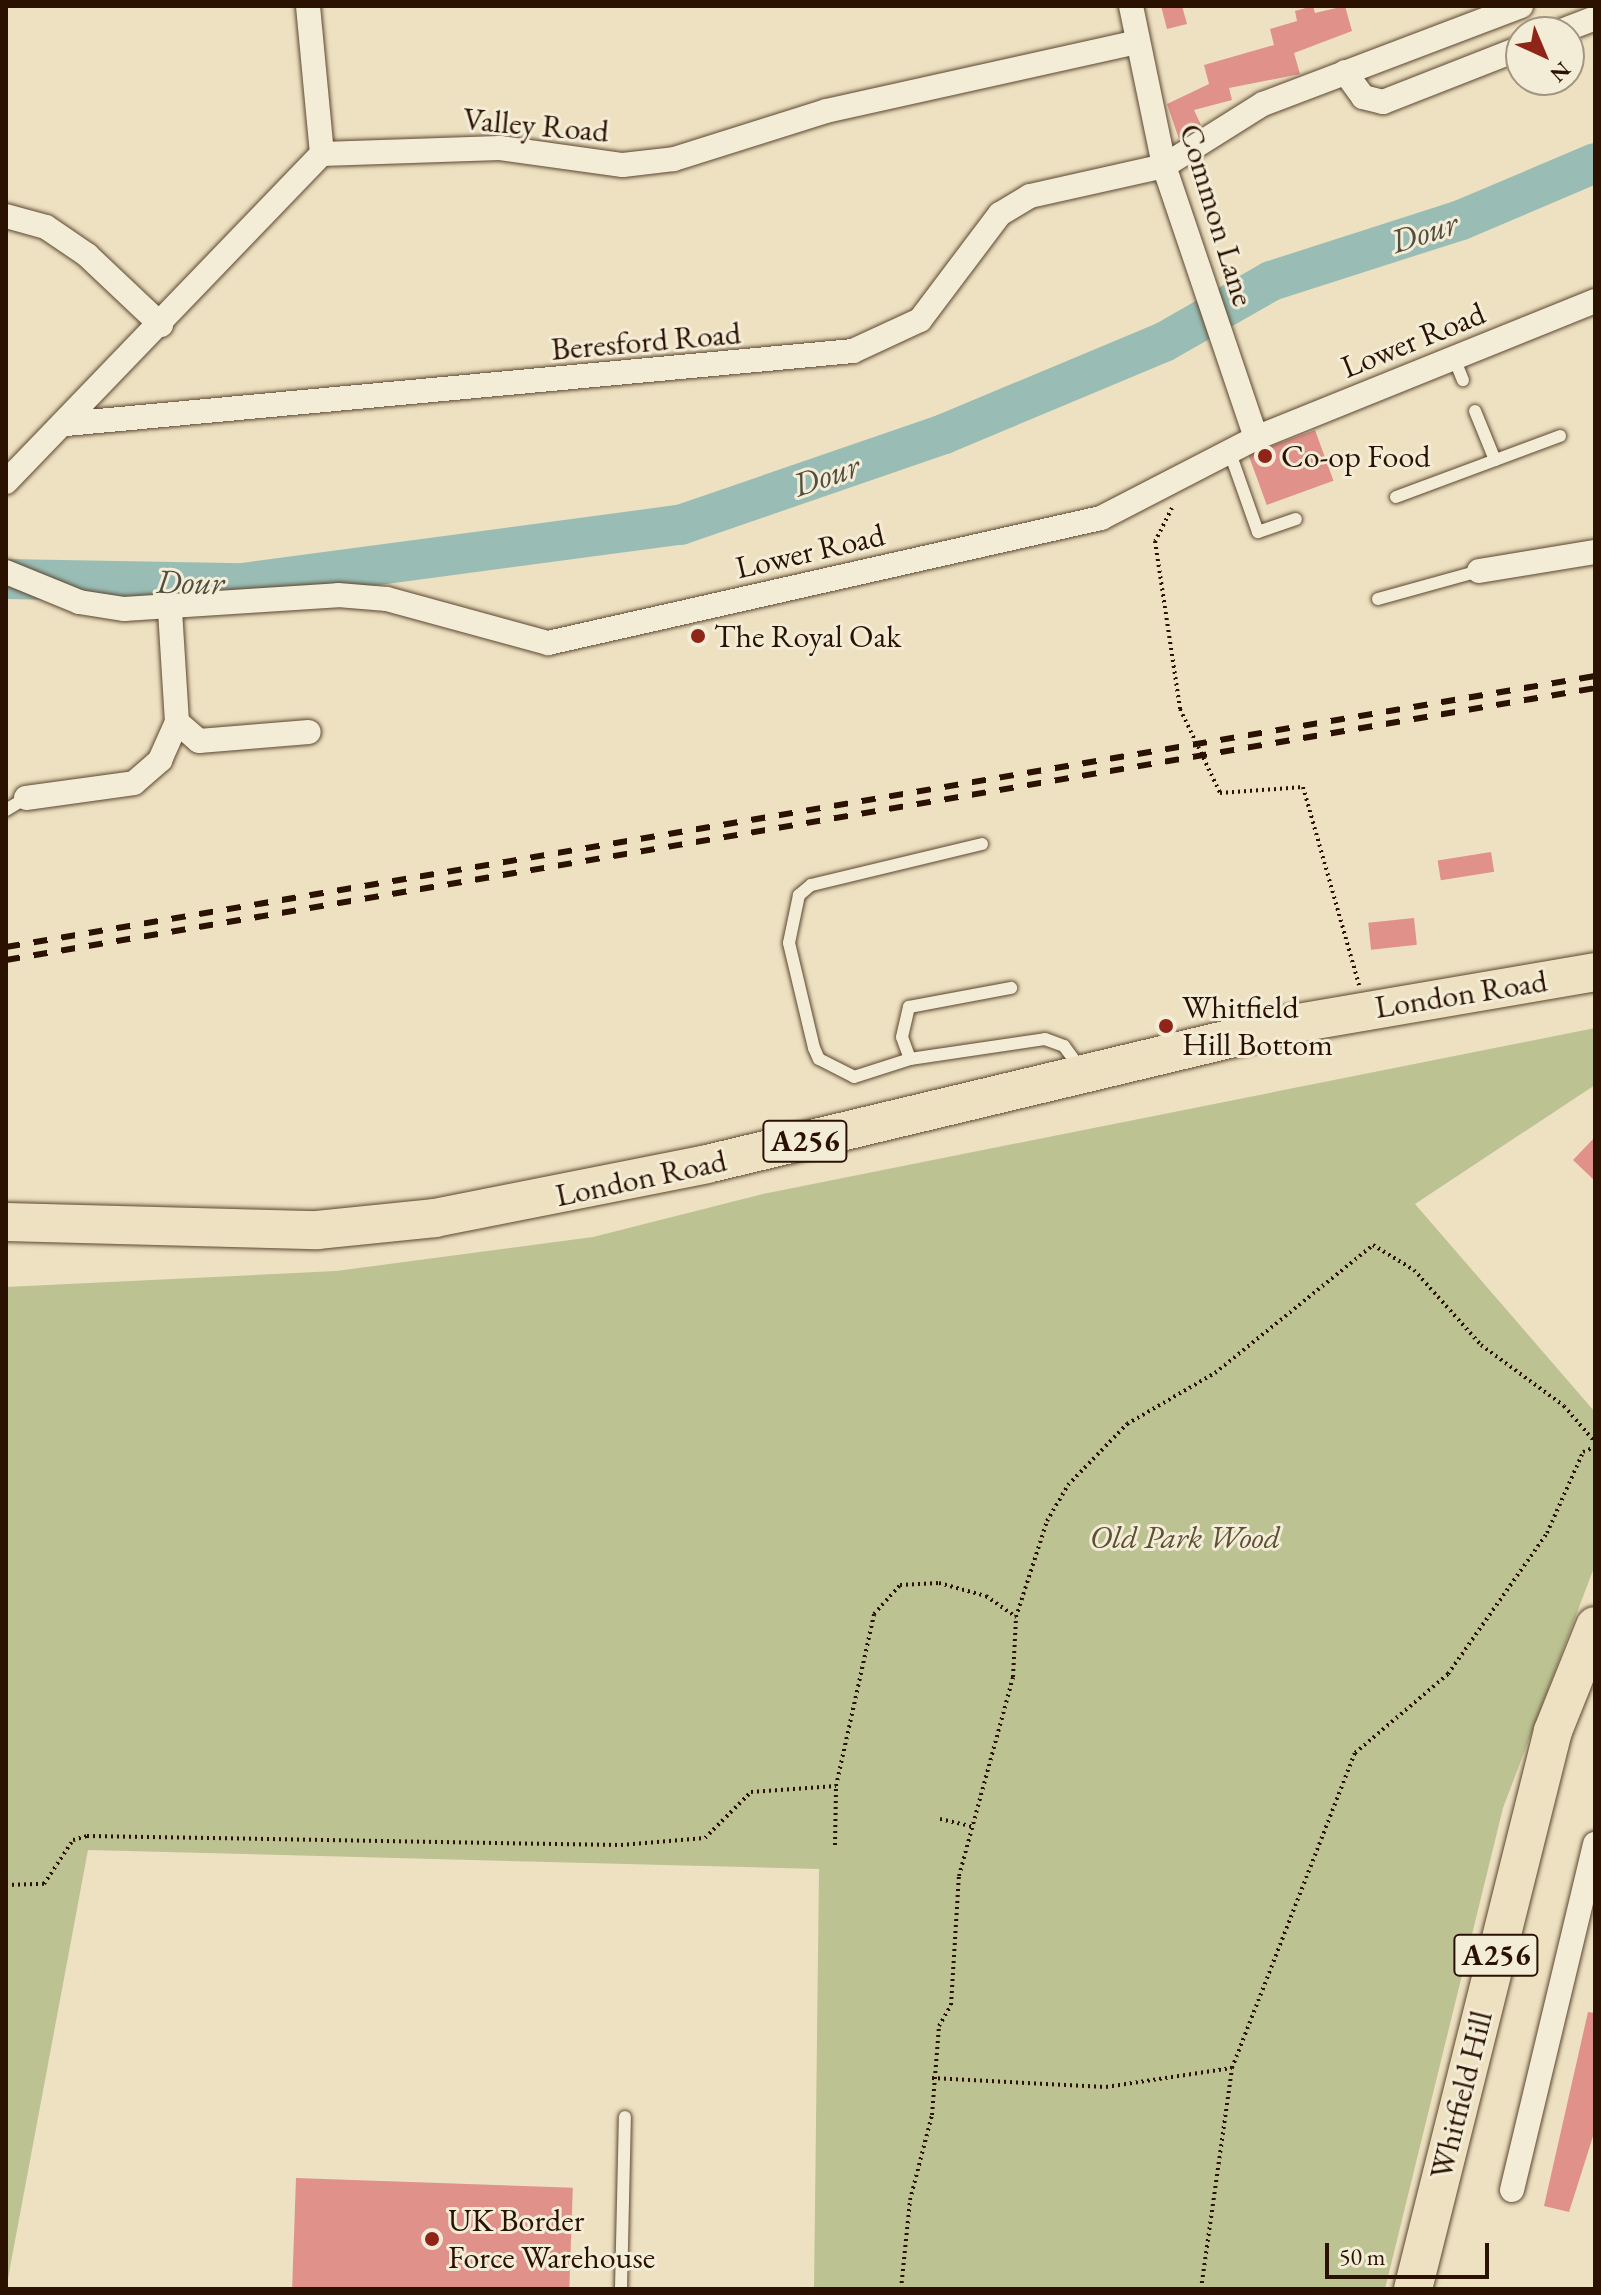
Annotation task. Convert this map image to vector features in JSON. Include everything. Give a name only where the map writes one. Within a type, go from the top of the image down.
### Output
[{"type":"main road","name":"London Road","points":[[6,1222],[317,1230],[435,1218],[707,1164],[1366,1009],[1595,972]]},
{"type":"main road","name":"Whitfield Hill","points":[[1413,2289],[1553,1731],[1595,1626]]},
{"type":"street","points":[[6,482],[66,424],[322,154],[308,6]]},
{"type":"street","name":"Common Lane","points":[[1131,6],[1164,166],[1193,260],[1256,438]]},
{"type":"street","name":"Beresford Road","points":[[66,424],[853,351],[920,320],[1010,208],[1030,196],[1164,166],[1263,104],[1521,6]]},
{"type":"street","name":"Valley Road","points":[[322,154],[500,148],[623,165],[674,159],[826,111],[1137,42]]},
{"type":"street","points":[[1345,72],[1363,97],[1383,102],[1505,54]]},
{"type":"street","points":[[6,216],[46,227],[87,255],[161,325]]},
{"type":"street","name":"Lower Road","points":[[6,572],[79,602],[170,611],[338,595],[387,599],[548,643],[1101,518],[1169,486],[1256,438],[1459,369],[1595,301]]},
{"type":"street","points":[[1479,571],[1595,552]]},
{"type":"street","points":[[16,804],[134,783],[160,760],[177,722],[170,611]]},
{"type":"street","points":[[177,722],[199,741],[309,732]]},
{"type":"street","points":[[1512,2190],[1595,1844]]},
{"type":"lane","points":[[1475,411],[1495,460]]},
{"type":"lane","points":[[1396,497],[1560,436]]},
{"type":"lane","points":[[1230,453],[1258,532],[1296,519]]},
{"type":"lane","points":[[1378,599],[1479,571]]},
{"type":"lane","points":[[982,844],[811,885],[792,910],[789,943],[819,1059],[854,1077],[910,1059],[1045,1039],[1064,1046],[1084,1074]]},
{"type":"lane","points":[[910,1059],[902,1037],[909,1007],[1011,988]]},
{"type":"lane","points":[[621,2289],[625,2117]]},
{"type":"path","points":[[1169,486],[1173,507],[1155,541],[1180,709],[1220,793],[1303,787],[1366,1009]]},
{"type":"path","points":[[901,2289],[910,2200],[932,2115],[932,2078],[939,2026],[951,2005],[959,1876],[1013,1677],[1016,1617],[1047,1521],[1068,1485],[1127,1424],[1215,1373],[1373,1245],[1414,1270],[1481,1345],[1564,1406],[1595,1444],[1583,1452],[1547,1533],[1448,1674],[1355,1753],[1232,2068],[1201,2289]]},
{"type":"path","points":[[835,1845],[836,1786],[874,1614],[900,1585],[951,1586],[986,1596],[1016,1617]]},
{"type":"path","points":[[6,1885],[44,1884],[73,1840],[87,1836],[621,1845],[705,1838],[751,1792],[836,1786]]},
{"type":"path","points":[[940,1819],[974,1827]]},
{"type":"path","points":[[932,2078],[1106,2087],[1232,2068]]},
{"type":"green space","name":"Old Park Wood","points":[[1595,1028],[1595,1085],[1415,1204],[1595,1412],[1595,1565],[1503,1808],[1385,2289],[814,2289],[819,1869],[88,1850],[6,2289],[6,1287],[336,1271],[593,1237],[763,1194]]},
{"type":"building","points":[[1161,6],[1182,6],[1187,24],[1167,29]]},
{"type":"building","points":[[1313,6],[1315,13],[1345,6],[1352,31],[1294,53],[1300,74],[1229,88],[1232,100],[1194,110],[1201,125],[1179,139],[1167,104],[1209,84],[1204,65],[1274,45],[1270,29],[1297,21],[1295,11]]},
{"type":"building","points":[[1315,430],[1333,481],[1267,505],[1248,454]]},
{"type":"building","points":[[1491,852],[1494,872],[1441,880],[1438,860]]},
{"type":"building","points":[[1414,918],[1417,945],[1371,950],[1368,923]]},
{"type":"building","points":[[1595,1137],[1595,1181],[1573,1160]]},
{"type":"building","points":[[1588,2012],[1595,2013],[1595,2130],[1569,2212],[1544,2206]]},
{"type":"building","name":"UK Border Force Warehouse","points":[[296,2178],[573,2188],[569,2289],[292,2289]]},
{"type":"waterway","name":"Dour","points":[[6,579],[243,583],[680,525],[944,434],[1164,342],[1271,281],[1461,220],[1595,163]]},
{"type":"railway","points":[[6,947],[1595,676]]},
{"type":"railway","points":[[6,960],[1595,688]]},
{"type":"place","name":"Co-op Food","points":[[1265,456]]},
{"type":"place","name":"The Royal Oak","points":[[698,636]]},
{"type":"place","name":"Whitfield Hill Bottom","points":[[1166,1026]]},
{"type":"place","name":"UK Border Force Warehouse","points":[[432,2239]]}]
